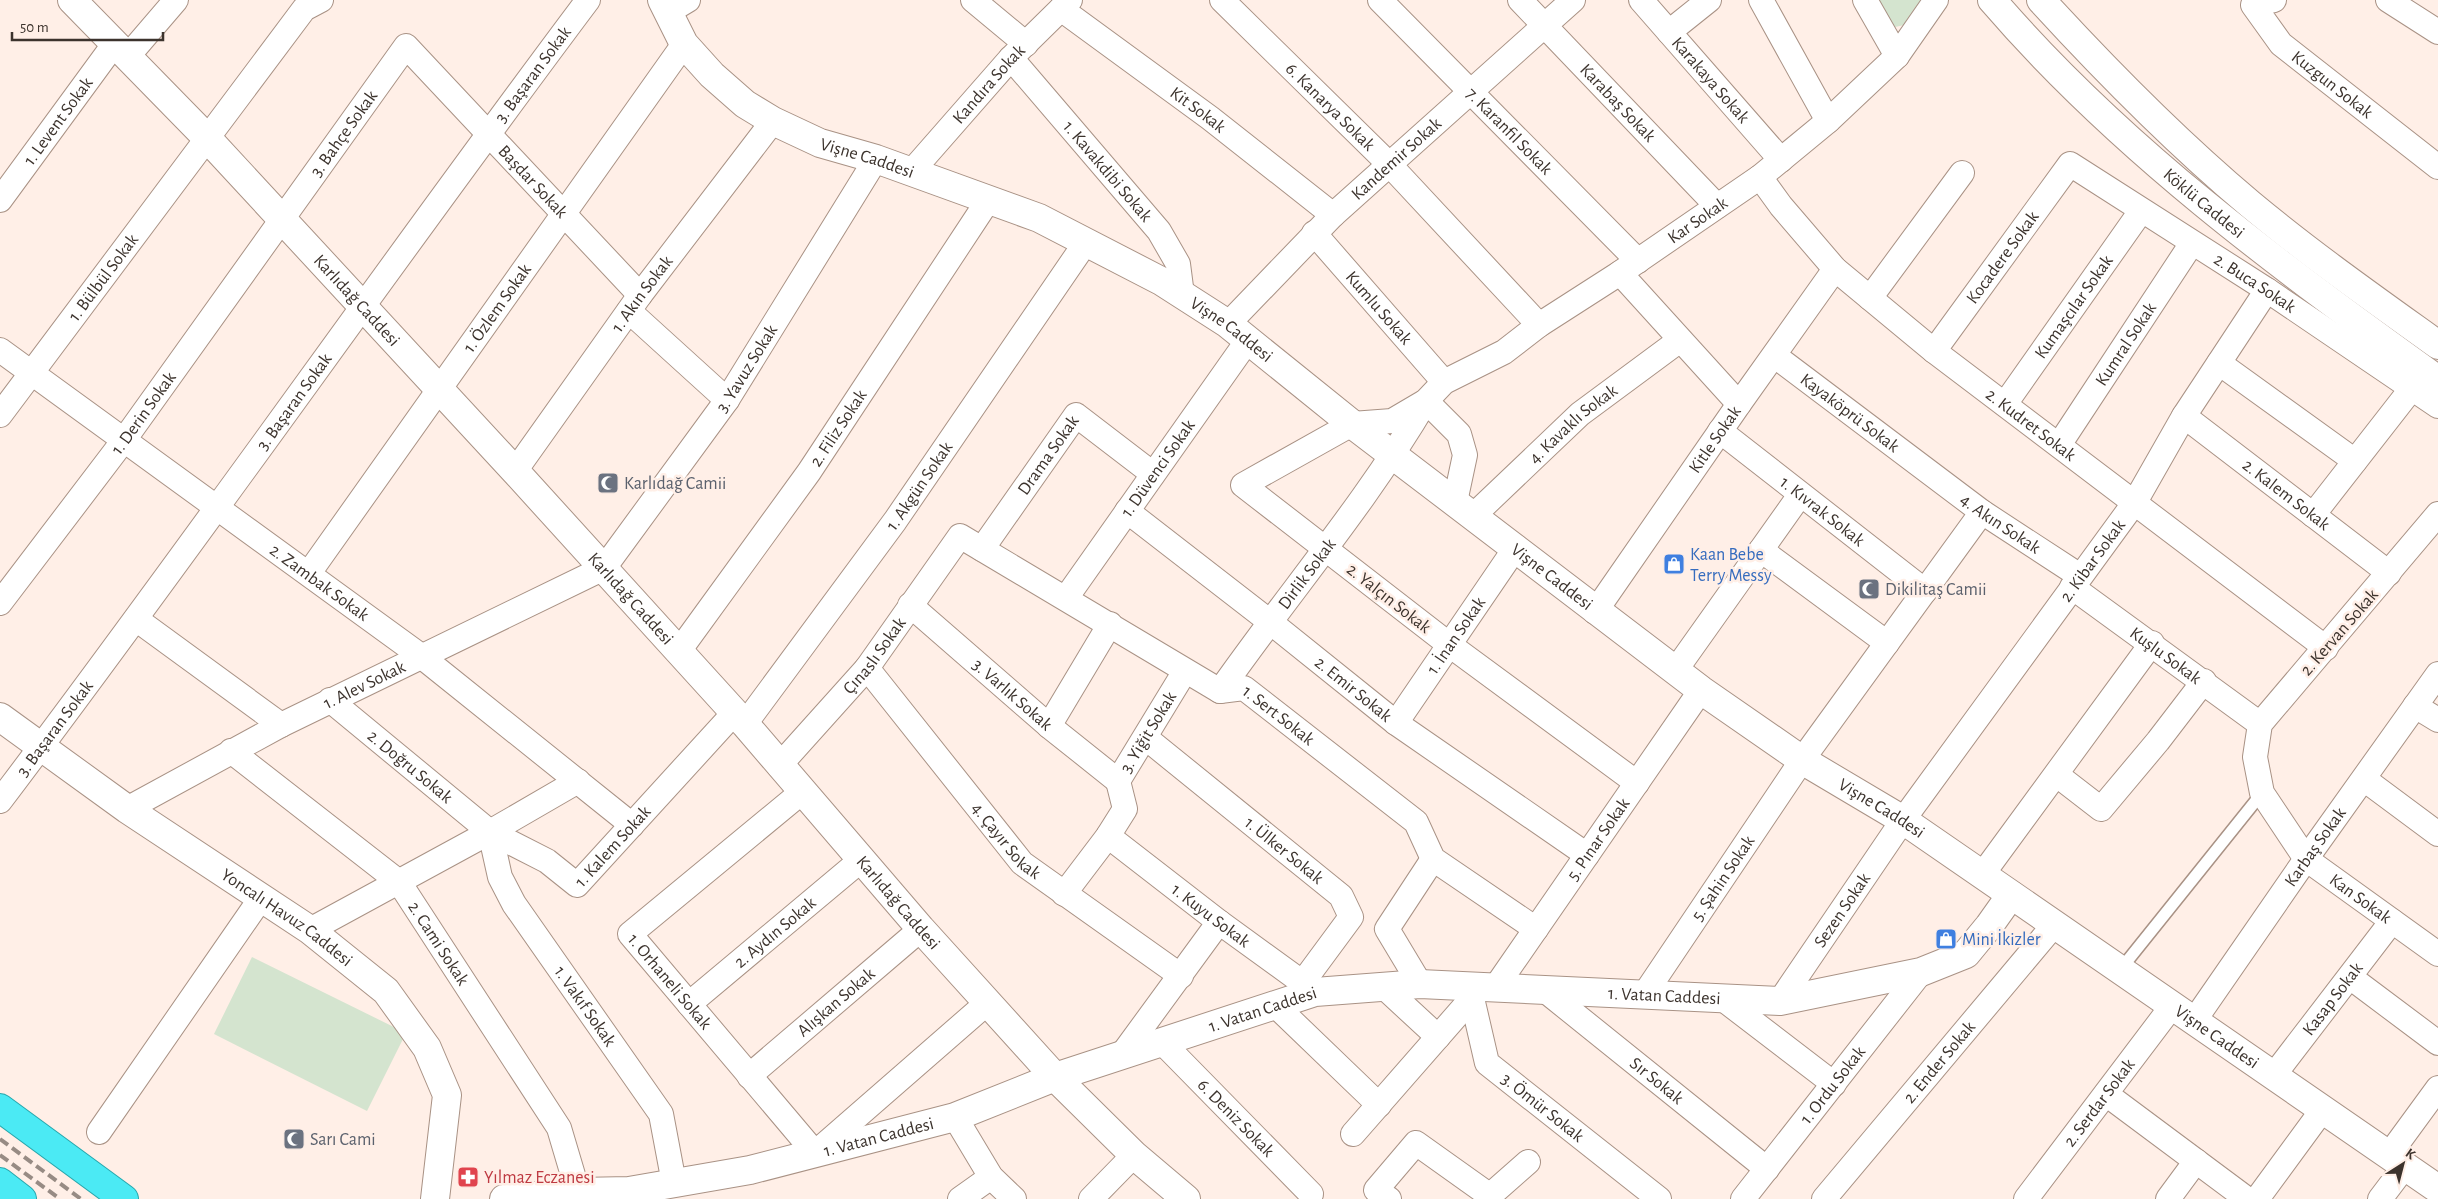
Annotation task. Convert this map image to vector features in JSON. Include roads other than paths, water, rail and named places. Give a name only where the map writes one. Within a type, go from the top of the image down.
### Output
[{"type":"highway","points":[[0,1108],[124,1199]]},
{"type":"highway","points":[[0,1182],[22,1199]]},
{"type":"main road","name":"Karlıdağ Caddesi","points":[[72,0],[207,138],[604,568],[740,718],[861,860],[1055,1077],[1134,1154],[1186,1199]]},
{"type":"main road","name":"Köklü Caddesi","points":[[1992,0],[2113,126],[2232,227],[2348,316],[2438,380]]},
{"type":"main road","name":"Köklü Caddesi","points":[[2041,0],[2095,60],[2160,124],[2250,204],[2350,282],[2438,345]]},
{"type":"main road","name":"Vişne Caddesi","points":[[673,4],[684,44],[712,75],[744,104],[773,121],[820,143],[876,159],[1039,218],[1161,281],[1238,332],[1352,424],[1516,548],[1595,612],[1701,690],[1802,760],[1903,820],[2438,1189]]},
{"type":"main road","name":"Yoncalı Havuz Caddesi","points":[[0,717],[127,809],[310,930],[386,991],[427,1048],[447,1094],[435,1199]]},
{"type":"main road","name":"1. Vatan Caddesi","points":[[504,1199],[578,1192],[634,1195],[674,1183],[750,1170],[955,1117],[1055,1077],[1275,1005],[1309,987],[1385,988],[1420,984],[1480,991],[1780,1001],[1921,972],[1966,954],[2011,895]]},
{"type":"street","name":"1. Levent Sokak","points":[[0,200],[122,50],[176,0]]},
{"type":"street","name":"1. Bülbül Sokak","points":[[0,415],[304,9],[321,0]]},
{"type":"street","name":"3. Başaran Sokak","points":[[0,801],[136,619],[488,133],[588,0]]},
{"type":"street","name":"1. Kavakdibi Sokak","points":[[973,0],[1018,51],[1159,231],[1178,264],[1182,295]]},
{"type":"street","name":"6. Kanarya Sokak","points":[[1222,0],[1388,163],[1539,325]]},
{"type":"street","name":"7. Karanfil Sokak","points":[[1380,0],[1470,93],[1629,267]]},
{"type":"street","name":"Karabaş Sokak","points":[[1520,0],[1718,206]]},
{"type":"street","name":"Kandemir Sokak","points":[[1238,332],[1314,233],[1388,163],[1470,93],[1544,24],[1573,0]]},
{"type":"street","name":"Karakaya Sokak","points":[[1641,0],[1781,160]]},
{"type":"street","points":[[1669,32],[1710,0]]},
{"type":"street","points":[[1761,0],[1828,121]]},
{"type":"street","points":[[1865,0],[1897,56]]},
{"type":"street","name":"Kar Sokak","points":[[1394,456],[1426,401],[1444,382],[1504,352],[1539,325],[1629,267],[1781,160],[1828,121],[1897,56],[1936,0]]},
{"type":"street","name":"Kuzgun Sokak","points":[[2274,0],[2253,5],[2281,44],[2438,167]]},
{"type":"street","points":[[2388,0],[2438,32]]},
{"type":"street","name":"Kandıra Sokak","points":[[912,172],[1018,51],[1066,4]]},
{"type":"street","name":"Kit Sokak","points":[[1066,4],[1333,215]]},
{"type":"street","name":"1. Özlem Sokak","points":[[309,573],[684,44]]},
{"type":"street","name":"Başdar Sokak","points":[[406,46],[563,214],[635,303],[727,400]]},
{"type":"street","name":"3. Bahçe Sokak","points":[[283,220],[406,46]]},
{"type":"street","name":"1. Akın Sokak","points":[[515,471],[635,303],[773,121]]},
{"type":"street","name":"3. Yavuz Sokak","points":[[604,568],[727,400],[876,159]]},
{"type":"street","name":"2. Buca Sokak","points":[[2070,164],[2267,290],[2438,406]]},
{"type":"street","name":"Kocadere Sokak","points":[[1934,351],[2070,164]]},
{"type":"street","points":[[1870,298],[1962,173]]},
{"type":"street","name":"2. Kudret Sokak","points":[[1760,176],[1781,206],[1835,269],[1934,351],[2326,648]]},
{"type":"street","name":"2. Filiz Sokak","points":[[679,651],[809,472],[989,199]]},
{"type":"street","name":"Kumaşcılar Sokak","points":[[2005,404],[2141,211]]},
{"type":"street","name":"1. Derin Sokak","points":[[0,603],[124,440],[283,220]]},
{"type":"street","name":"Kumlu Sokak","points":[[1314,233],[1444,382]]},
{"type":"street","name":"1. Akgün Sokak","points":[[740,718],[895,522],[1086,242]]},
{"type":"street","name":"Kumral Sokak","points":[[2060,445],[2192,243]]},
{"type":"street","points":[[1629,267],[1680,340],[1738,404]]},
{"type":"street","name":"Kitle Sokak","points":[[1595,612],[1738,404],[1775,356],[1835,269]]},
{"type":"street","name":"2. Kibar Sokak","points":[[1903,820],[2135,502],[2184,416],[2267,290]]},
{"type":"street","name":"1. Düvenci Sokak","points":[[1066,598],[1154,474],[1238,332]]},
{"type":"street","name":"4. Kavaklı Sokak","points":[[1464,509],[1580,414],[1680,340]]},
{"type":"street","name":"2. Zambak Sokak","points":[[0,350],[421,656],[632,825]]},
{"type":"street","name":"Kayaköprü Sokak","points":[[1775,356],[1925,469]]},
{"type":"street","points":[[2219,363],[2355,461]]},
{"type":"street","points":[[2313,515],[2412,388]]},
{"type":"street","points":[[1426,401],[1459,434],[1465,455],[1464,509]]},
{"type":"street","name":"Kar Sokak","points":[[1352,424],[1392,421],[1426,401]]},
{"type":"street","name":"Drama Sokak","points":[[982,549],[1076,415],[1154,474]]},
{"type":"street","name":"2. Kalem Sokak","points":[[2184,416],[2389,574]]},
{"type":"street","name":"2. Yalçın Sokak","points":[[1352,424],[1243,484],[1451,646],[1637,783]]},
{"type":"street","name":"1. Kıvrak Sokak","points":[[1720,431],[1925,591]]},
{"type":"street","name":"Dirlik Sokak","points":[[1220,691],[1269,621],[1394,456]]},
{"type":"street","name":"4. Akın Sokak","points":[[1925,469],[2076,581]]},
{"type":"street","points":[[1675,671],[1800,495]]},
{"type":"street","name":"2. Emir Sokak","points":[[1127,512],[1269,621],[1396,723],[1587,855]]},
{"type":"street","points":[[1802,760],[1982,512]]},
{"type":"street","name":"2. Kervan Sokak","points":[[2260,724],[2389,574],[2434,527]]},
{"type":"street","name":"1. Sert Sokak","points":[[960,536],[1220,691],[1244,688],[1416,822],[1432,859]]},
{"type":"street","name":"Çınaslı Sokak","points":[[779,766],[867,668],[960,536]]},
{"type":"street","name":"1. İnan Sokak","points":[[1396,723],[1451,646],[1516,548]]},
{"type":"street","points":[[1761,550],[1886,643]]},
{"type":"street","name":"1. Alev Sokak","points":[[127,809],[231,751],[330,700],[604,568]]},
{"type":"street","name":"Kuşlu Sokak","points":[[2076,581],[2152,643],[2260,724]]},
{"type":"street","name":"3. Varlık Sokak","points":[[910,605],[1049,726],[1118,781]]},
{"type":"street","points":[[136,619],[281,725]]},
{"type":"street","points":[[1049,726],[1110,624]]},
{"type":"street","points":[[1982,875],[2152,643]]},
{"type":"street","name":"4. Çayır Sokak","points":[[867,668],[1022,863],[1181,976]]},
{"type":"street","name":"3. Yiğit Sokak","points":[[1064,894],[1108,836],[1125,809],[1118,781],[1146,738],[1185,671]]},
{"type":"street","name":"Karbaş Sokak","points":[[2183,1014],[2306,859],[2438,674]]},
{"type":"street","points":[[2057,775],[2101,809],[2204,681]]},
{"type":"street","name":"5. Pınar Sokak","points":[[1352,1134],[1536,929],[1701,690]]},
{"type":"street","name":"2. Doğru Sokak","points":[[330,700],[490,832]]},
{"type":"street","points":[[2415,706],[2438,720]]},
{"type":"street","name":"1. Kalem Sokak","points":[[490,832],[547,861],[577,885],[632,825],[740,718]]},
{"type":"street","name":"Kan Sokak","points":[[2260,724],[2255,756],[2262,793],[2306,859],[2438,954]]},
{"type":"street","name":"1. Ülker Sokak","points":[[1146,738],[1341,896],[1351,918],[1309,987]]},
{"type":"street","name":"2. Cami Sokak","points":[[231,751],[399,882],[559,1128],[578,1192]]},
{"type":"street","name":"5. Şahin Sokak","points":[[1644,995],[1802,760]]},
{"type":"street","points":[[2364,778],[2438,834]]},
{"type":"street","points":[[310,930],[490,832],[578,781]]},
{"type":"street","name":"1. Orhaneli Sokak","points":[[802,792],[630,934],[815,1153]]},
{"type":"street","name":"Sezen Sokak","points":[[1780,1001],[1903,820]]},
{"type":"street","name":"1. Vakıf Sokak","points":[[490,832],[500,876],[514,904],[661,1114],[674,1183]]},
{"type":"street","name":"1. Kuyu Sokak","points":[[1108,836],[1219,922],[1309,987]]},
{"type":"street","points":[[1420,984],[1387,929],[1432,859],[1536,929]]},
{"type":"street","name":"2. Aydın Sokak","points":[[689,1004],[861,860]]},
{"type":"street","points":[[99,1132],[262,898]]},
{"type":"street","name":"Kasap Sokak","points":[[2274,1075],[2392,921]]},
{"type":"street","points":[[1121,1056],[1219,922]]},
{"type":"street","name":"2. Ender Sokak","points":[[1824,1199],[2054,925]]},
{"type":"street","name":"Alışkan Sokak","points":[[749,1076],[922,929]]},
{"type":"street","name":"1. Ordu Sokak","points":[[1743,1199],[1921,972]]},
{"type":"street","points":[[2350,977],[2438,1043]]},
{"type":"street","points":[[1385,988],[1438,1038]]},
{"type":"street","name":"3. Ömür Sokak","points":[[1480,991],[1487,1063],[1659,1199]]},
{"type":"street","name":"Sır Sokak","points":[[1547,992],[1766,1169]]},
{"type":"street","points":[[1723,999],[1834,1084]]},
{"type":"street","points":[[815,1153],[987,1003]]},
{"type":"street","points":[[1275,1005],[1379,1105]]},
{"type":"street","name":"2. Serdar Sokak","points":[[2026,1199],[2106,1094],[2183,1014]]},
{"type":"street","name":"6. Deniz Sokak","points":[[1162,1042],[1311,1194]]},
{"type":"street","points":[[2380,1199],[2397,1161],[2438,1088]]},
{"type":"street","points":[[2106,1094],[2247,1199]]},
{"type":"street","points":[[2257,1199],[2323,1109]]},
{"type":"street","points":[[955,1117],[991,1177],[1014,1199]]},
{"type":"street","points":[[1389,1199],[1376,1190],[1416,1143],[1488,1197],[1528,1162]]},
{"type":"street","points":[[1091,1199],[1134,1154]]},
{"type":"street","points":[[2168,1199],[2196,1161]]},
{"type":"street","points":[[960,1199],[991,1177]]},
{"type":"lane","points":[[2120,970],[2262,793]]},
{"type":"railway","points":[[0,1139],[81,1199]]},
{"type":"railway","points":[[0,1155],[60,1199]]},
{"type":"place","name":"Karlıdağ Camii","points":[[608,483]]},
{"type":"place","name":"Kaan Bebe Terry Messy","points":[[1674,564]]},
{"type":"place","name":"Dikilitaş Camii","points":[[1869,589]]},
{"type":"place","name":"Mini İkizler","points":[[1946,939]]},
{"type":"place","name":"Sarı Cami","points":[[294,1139]]},
{"type":"place","name":"Yılmaz Eczanesi","points":[[468,1177]]}]
